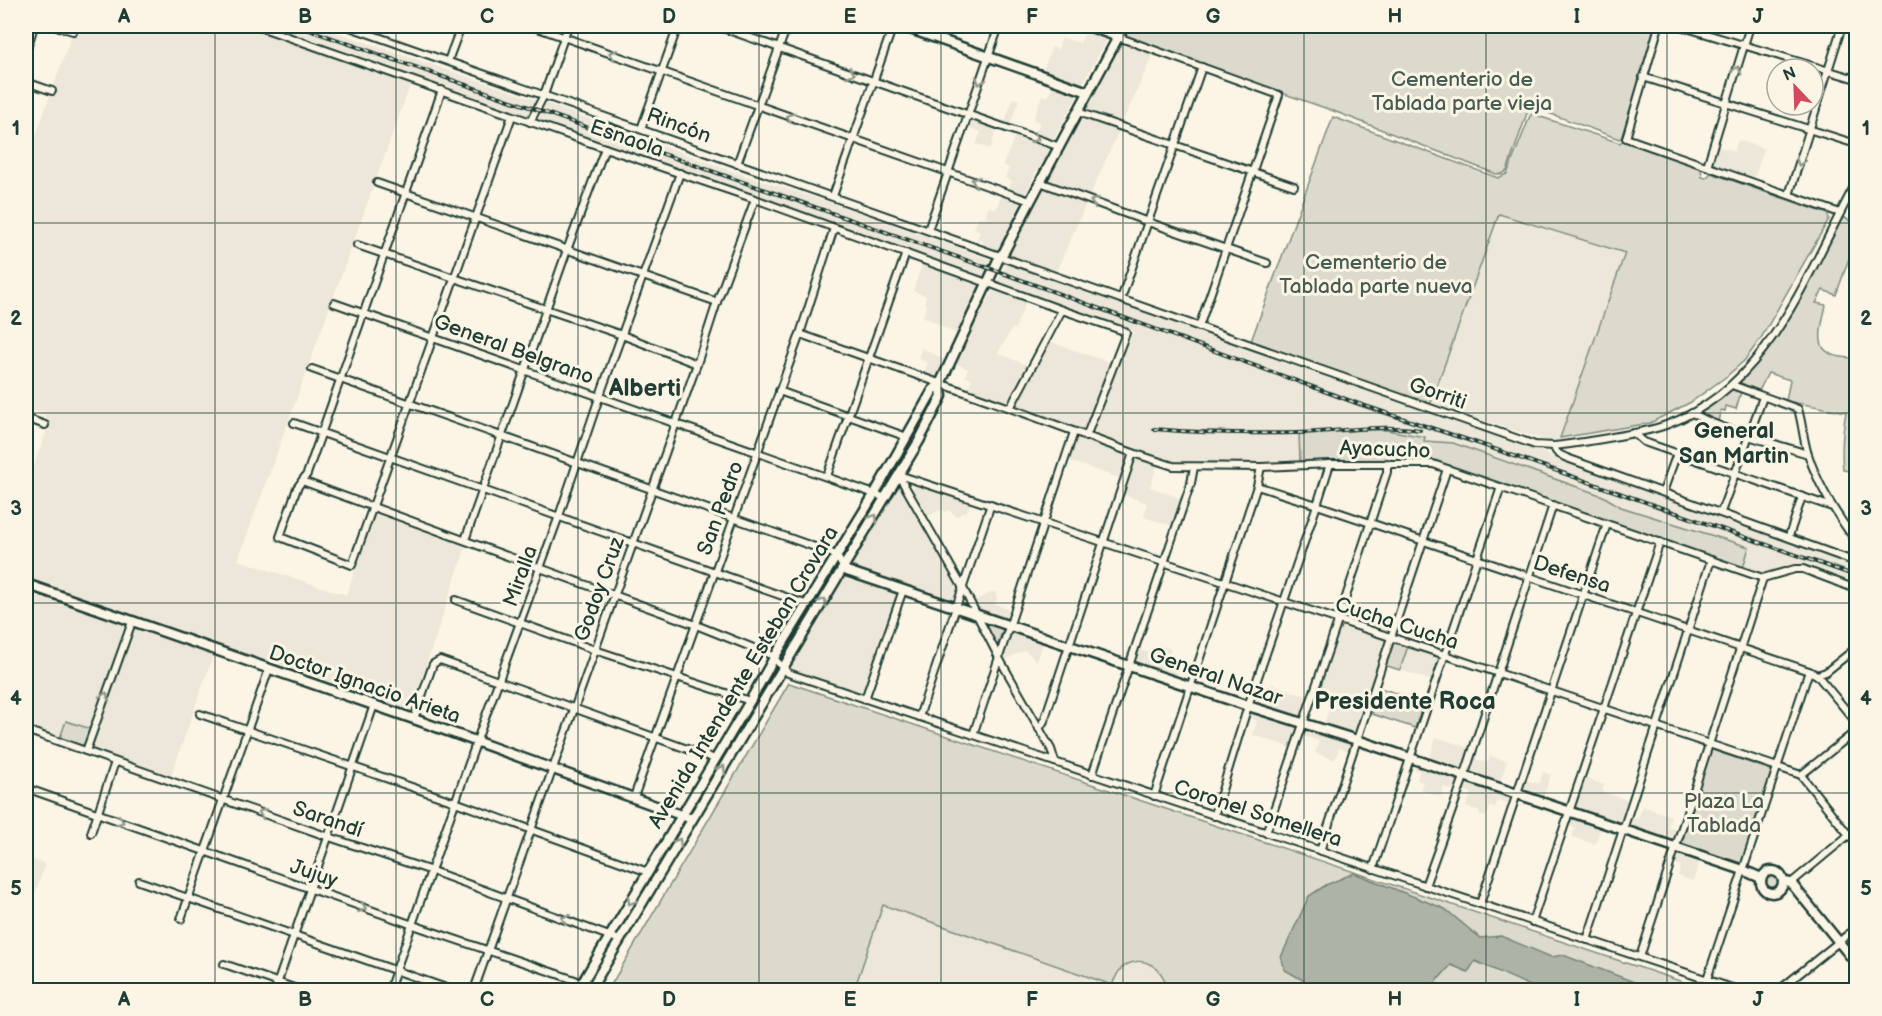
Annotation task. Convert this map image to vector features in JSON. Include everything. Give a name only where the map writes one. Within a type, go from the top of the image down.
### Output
[{"type":"street","points":[[26,52],[34,26]]},
{"type":"street","points":[[56,26],[73,31]]},
{"type":"street","name":"Esnaola","points":[[257,26],[755,199],[988,285],[1124,331],[1126,337],[1086,437]]},
{"type":"street","name":"Rincón","points":[[351,26],[737,164],[1003,255]]},
{"type":"street","points":[[448,61],[461,26]]},
{"type":"street","points":[[532,26],[1030,201]]},
{"type":"street","points":[[530,122],[544,95],[568,26]]},
{"type":"street","points":[[641,129],[678,26]]},
{"type":"street","points":[[717,26],[1060,147]]},
{"type":"street","points":[[737,164],[788,26]]},
{"type":"street","points":[[832,196],[893,26]]},
{"type":"street","points":[[902,26],[1088,92]]},
{"type":"street","points":[[928,230],[999,26]]},
{"type":"street","points":[[1088,26],[1279,95],[1199,327]]},
{"type":"street","points":[[1003,255],[1124,26]]},
{"type":"street","points":[[1659,26],[1626,138],[1840,213]]},
{"type":"street","points":[[1680,26],[1857,79]]},
{"type":"street","points":[[1707,166],[1728,104],[1750,26]]},
{"type":"street","points":[[1789,195],[1842,26]]},
{"type":"street","points":[[1121,299],[1202,67]]},
{"type":"street","points":[[1643,77],[1857,144]]},
{"type":"street","points":[[26,82],[52,91]]},
{"type":"street","points":[[442,90],[307,474],[297,488],[280,537],[352,564],[512,116]]},
{"type":"street","points":[[1078,112],[1294,186]]},
{"type":"street","points":[[465,540],[605,148]]},
{"type":"street","name":"Miralla","points":[[389,990],[680,173]]},
{"type":"street","points":[[1040,182],[1148,222],[1267,262]]},
{"type":"street","points":[[377,183],[717,302]]},
{"type":"street","points":[[1554,446],[1635,434],[1666,426],[1692,413],[1732,385],[1760,356],[1773,338],[1857,183]]},
{"type":"street","name":"Godoy Cruz","points":[[474,990],[755,199]]},
{"type":"street","name":"San Pedro","points":[[634,797],[800,334],[834,228]]},
{"type":"street","points":[[357,245],[622,335],[697,364]]},
{"type":"street","points":[[827,476],[906,253]]},
{"type":"street","name":"Avenida Intendente Esteban Crovara","points":[[580,987],[774,658],[875,493],[933,390],[940,384],[1003,255]]},
{"type":"street","name":"Gorriti","points":[[1003,255],[1199,327],[1535,445],[1554,446],[1559,454],[1567,458],[1857,561]]},
{"type":"street","name":"General Belgrano","points":[[334,303],[886,498]]},
{"type":"street","points":[[1010,408],[1062,310]]},
{"type":"street","name":"Ayacucho","points":[[800,334],[1173,466],[1261,467],[1425,463],[1763,578]]},
{"type":"street","points":[[312,369],[837,556],[844,569]]},
{"type":"street","name":"Avenida Intendente Esteban Crovara","points":[[590,990],[919,441],[942,396],[940,384]]},
{"type":"street","points":[[1732,385],[1796,408],[1799,412],[1808,454],[1832,507],[1857,541]]},
{"type":"street","points":[[779,391],[907,437]]},
{"type":"street","points":[[1721,512],[1763,397]]},
{"type":"street","points":[[1692,413],[1808,454]]},
{"type":"street","points":[[26,418],[45,425]]},
{"type":"street","points":[[294,423],[808,605]]},
{"type":"street","points":[[973,735],[1074,432]]},
{"type":"street","points":[[1635,434],[1644,442],[1832,507]]},
{"type":"street","points":[[1039,729],[1044,721],[1070,646],[1133,453]]},
{"type":"street","points":[[1663,492],[1677,453]]},
{"type":"street","points":[[1266,833],[1370,524],[1387,471],[1387,463]]},
{"type":"street","points":[[1215,816],[1248,706],[1330,464]]},
{"type":"street","points":[[1092,775],[1194,467]]},
{"type":"street","points":[[1154,796],[1257,486],[1261,467]]},
{"type":"street","points":[[1320,851],[1447,469]]},
{"type":"street","points":[[899,475],[1051,749],[1055,762]]},
{"type":"street","name":"Cucha Cucha","points":[[899,475],[1801,775]]},
{"type":"street","points":[[302,481],[696,625],[771,655],[782,669]]},
{"type":"street","name":"Defensa","points":[[1257,486],[1809,671],[1817,675],[1857,722]]},
{"type":"street","points":[[1373,869],[1501,487]]},
{"type":"street","points":[[1789,536],[1802,497]]},
{"type":"street","points":[[919,717],[991,504]]},
{"type":"street","points":[[1425,886],[1464,777],[1553,505]]},
{"type":"street","points":[[1480,904],[1607,524]]},
{"type":"street","points":[[1532,922],[1660,542]]},
{"type":"street","points":[[1587,940],[1711,560]]},
{"type":"street","name":"General Nazar","points":[[844,569],[847,572],[1622,829],[1761,878]]},
{"type":"street","points":[[1640,957],[1692,794],[1742,649],[1763,578],[1803,569],[1857,589]]},
{"type":"street","name":"Doctor Ignacio Arieta","points":[[26,584],[553,768],[692,819]]},
{"type":"street","points":[[865,699],[903,590]]},
{"type":"street","points":[[456,600],[676,678],[750,701]]},
{"type":"street","points":[[86,751],[132,622]]},
{"type":"street","points":[[1817,675],[1826,672],[1857,648]]},
{"type":"street","points":[[414,719],[434,664],[440,660],[715,759]]},
{"type":"street","points":[[181,919],[269,669]]},
{"type":"street","name":"Coronel Somellera","points":[[782,669],[865,699],[1738,990]]},
{"type":"street","points":[[1707,979],[1809,671]]},
{"type":"street","points":[[275,990],[374,705]]},
{"type":"street","points":[[200,714],[455,802],[648,872]]},
{"type":"street","name":"Sarandí","points":[[26,730],[507,898],[620,940]]},
{"type":"street","points":[[1857,731],[1801,775],[1857,844]]},
{"type":"street","points":[[91,833],[115,762]]},
{"type":"street","name":"Jujuy","points":[[26,788],[488,950],[590,990]]},
{"type":"street","points":[[1857,829],[1787,883],[1781,889],[1771,893],[1762,888],[1761,878],[1767,872],[1775,871],[1782,875],[1787,883],[1857,963]]},
{"type":"street","points":[[139,881],[452,990]]},
{"type":"street","points":[[1780,990],[1857,927]]},
{"type":"street","points":[[224,964],[300,990]]},
{"type":"shaded area","points":[[75,26],[247,26],[411,83],[238,560],[346,595],[375,514],[466,546],[410,713],[309,677],[310,675],[26,577],[26,486],[47,430],[55,432],[45,428],[47,417],[26,408],[26,163]]},
{"type":"shaded area","points":[[274,26],[318,26],[992,260],[983,277]]},
{"type":"shaded area","points":[[1086,30],[1104,36],[1106,42],[1083,82],[1080,84],[1043,70],[1052,47],[1058,49],[1062,38],[1080,43]]},
{"type":"shaded area","points":[[1122,41],[1154,52],[1055,274],[1009,257],[1008,254],[1116,44]]},
{"type":"shaded area","points":[[1053,85],[1076,92],[1077,96],[1055,137],[1051,139],[1035,134],[1040,122],[1033,120],[1042,95],[1048,97]]},
{"type":"shaded area","points":[[1013,98],[1019,100],[1010,125],[1005,122]]},
{"type":"shaded area","points":[[973,120],[997,128],[990,149],[976,144],[981,132],[967,127]]},
{"type":"shaded area","points":[[1015,135],[1052,150],[1047,162],[1043,161],[1036,171],[1025,196],[1008,190],[1012,181],[1005,178],[1009,168],[1003,165]]},
{"type":"shaded area","points":[[1738,140],[1764,149],[1754,179],[1712,164],[1717,146],[1734,151]]},
{"type":"shaded area","points":[[1001,195],[1019,201],[1020,205],[998,248],[994,251],[980,247],[983,242],[977,239],[980,231],[974,228],[979,216],[985,218],[989,207],[996,209]]},
{"type":"shaded area","points":[[1499,215],[1624,254],[1559,439],[1551,442],[1431,404]]},
{"type":"shaded area","points":[[1007,263],[1497,434],[1560,459],[1856,563],[1856,584],[1798,563],[1766,574],[1743,568],[1749,547],[1621,507],[1603,496],[1453,443],[1423,441],[1425,437],[1300,434],[1300,462],[1176,462],[1134,451],[1095,436],[1093,432],[1133,331],[997,282]]},
{"type":"shaded area","points":[[922,264],[981,287],[960,336],[923,316],[927,305],[924,303],[926,296],[913,291]]},
{"type":"shaded area","points":[[998,289],[1027,299],[1015,329],[1012,328],[998,353],[1029,366],[1007,404],[967,390],[972,379],[965,376],[968,369],[955,363],[992,292]]},
{"type":"shaded area","points":[[1048,341],[1112,363],[1082,430],[1079,431],[1015,407],[1014,404]]},
{"type":"shaded area","points":[[922,348],[946,361],[934,380],[922,376],[928,363],[918,358]]},
{"type":"shaded area","points":[[1075,437],[1126,455],[1128,460],[1122,479],[1066,460]]},
{"type":"shaded area","points":[[1138,459],[1157,466],[1150,487],[1182,499],[1173,526],[1144,517],[1147,503],[1122,494],[1133,462]]},
{"type":"shaded area","points":[[900,485],[960,589],[954,604],[849,568],[895,487]]},
{"type":"shaded area","points":[[915,485],[971,502],[967,511],[956,516],[949,510],[945,512],[943,509],[925,517],[911,492]]},
{"type":"shaded area","points":[[848,574],[899,593],[863,693],[859,695],[788,669],[844,575]]},
{"type":"shaded area","points":[[26,587],[124,624],[91,729],[66,721],[60,738],[26,726]]},
{"type":"shaded area","points":[[995,591],[997,599],[995,604],[1012,611],[1010,621],[979,612],[973,601]]},
{"type":"shaded area","points":[[1343,625],[1384,639],[1386,643],[1355,736],[1323,727],[1334,693],[1318,688],[1339,626]]},
{"type":"shaded area","points":[[137,627],[214,653],[171,776],[93,749],[90,744],[133,628]]},
{"type":"shaded area","points":[[1013,630],[1044,640],[1037,661],[1025,650],[1005,660],[1002,654],[1010,632]]},
{"type":"shaded area","points":[[1157,644],[1171,649],[1169,656],[1182,660],[1176,678],[1134,663],[1137,649],[1153,654]]},
{"type":"shaded area","points":[[1408,646],[1439,657],[1440,661],[1433,681],[1400,670]]},
{"type":"shaded area","points":[[1271,684],[1310,697],[1301,719],[1257,705],[1255,701],[1258,690],[1268,693]]},
{"type":"shaded area","points":[[1255,711],[1296,724],[1299,730],[1293,748],[1253,735],[1257,721],[1248,718],[1249,714]]},
{"type":"shaded area","points":[[1307,728],[1351,742],[1353,744],[1351,752],[1339,748],[1335,760],[1315,753],[1319,741],[1303,736]]},
{"type":"shaded area","points":[[1436,737],[1470,748],[1463,771],[1428,762]]},
{"type":"shaded area","points":[[1490,756],[1507,761],[1499,786],[1470,776],[1468,772],[1473,758],[1488,763]]},
{"type":"shaded area","points":[[1415,763],[1457,777],[1459,781],[1455,791],[1444,787],[1441,797],[1420,790],[1423,782],[1417,780],[1420,771],[1414,769]]},
{"type":"shaded area","points":[[1543,772],[1551,775],[1542,800],[1522,794],[1524,780],[1539,784]]},
{"type":"shaded area","points":[[1584,778],[1604,785],[1602,792],[1630,801],[1621,824],[1618,825],[1574,810]]},
{"type":"shaded area","points":[[1468,781],[1512,796],[1511,804],[1498,800],[1495,808],[1490,807],[1486,817],[1479,815],[1480,811],[1466,807],[1471,793],[1462,789],[1464,783]]},
{"type":"shaded area","points":[[1642,806],[1671,816],[1668,827],[1679,831],[1674,843],[1627,827],[1629,817],[1638,819]]},
{"type":"shaded area","points":[[1572,816],[1602,825],[1595,844],[1572,837],[1575,828],[1569,826]]},
{"type":"shaded area","points":[[1677,852],[1700,859],[1693,881],[1678,876],[1681,866],[1673,863]]},
{"type":"shaded area","points":[[26,857],[45,864],[26,921]]},
{"type":"shaded area","points":[[1354,873],[1445,909],[1480,938],[1501,936],[1551,957],[1563,955],[1655,990],[1539,990],[1475,961],[1468,972],[1451,965],[1435,983],[1421,990],[1320,990],[1285,970],[1281,957],[1309,896],[1326,885]]},
{"type":"shaded area","points":[[882,905],[1112,985],[1123,968],[1132,963],[1143,962],[1157,967],[1166,979],[1167,990],[854,990]]},
{"type":"green space","name":"Cementerio de Tablada parte vieja","points":[[1129,26],[1658,26],[1624,136],[1619,139],[1535,108],[1527,113],[1507,171],[1496,174],[1331,110],[1126,39],[1125,34]]},
{"type":"green space","name":"Cementerio de Tablada parte nueva","points":[[1532,114],[1620,143],[1627,140],[1701,167],[1702,177],[1706,178],[1711,173],[1828,214],[1829,219],[1761,338],[1745,360],[1727,376],[1691,402],[1650,423],[1560,438],[1625,253],[1499,214],[1430,405],[1251,341],[1333,117],[1498,178],[1507,174]]},
{"type":"green space","points":[[1843,217],[1854,223],[1856,239],[1836,295],[1823,290],[1816,303],[1826,305],[1821,328],[1822,345],[1832,355],[1856,358],[1856,465],[1850,471],[1843,470],[1842,462],[1846,412],[1786,401],[1790,380],[1768,373],[1759,391],[1739,382],[1765,353],[1792,312]]},
{"type":"green space","points":[[1729,389],[1741,392],[1736,409],[1726,406],[1725,411],[1721,410],[1718,421],[1699,414],[1698,411]]},
{"type":"green space","points":[[935,393],[939,394],[917,440],[887,489],[883,486]]},
{"type":"green space","points":[[1387,430],[1425,437],[1424,441],[1453,443],[1603,496],[1621,507],[1749,547],[1743,568],[1426,462],[1300,462],[1299,434]]},
{"type":"green space","points":[[874,500],[878,503],[843,562],[842,557]]},
{"type":"green space","points":[[833,569],[838,570],[786,659],[783,659],[783,654]]},
{"type":"green space","points":[[984,623],[1003,629],[997,646]]},
{"type":"green space","points":[[1391,644],[1408,646],[1400,670],[1384,665]]},
{"type":"green space","points":[[773,671],[776,672],[693,809],[692,805]]},
{"type":"green space","points":[[789,683],[1707,990],[1167,990],[1162,975],[1157,969],[1144,962],[1130,963],[1122,968],[1112,985],[883,905],[854,990],[608,990]]},
{"type":"green space","points":[[1380,688],[1424,702],[1415,728],[1372,714]]},
{"type":"green space","points":[[66,721],[91,729],[85,744],[81,746],[60,738]]},
{"type":"green space","name":"Plaza La Tablada","points":[[1712,750],[1771,770],[1740,865],[1681,845]]},
{"type":"green space","points":[[683,822],[684,825],[620,938],[616,935],[617,933]]},
{"type":"green space","points":[[1768,873],[1776,873],[1781,878],[1779,889],[1768,891],[1763,886],[1763,878]]},
{"type":"railway","points":[[298,26],[997,271],[1359,404],[1856,576]]},
{"type":"railway","points":[[1154,429],[1261,433],[1373,428],[1420,430]]},
{"type":"district","name":"Alberti","points":[[645,388]]},
{"type":"district","name":"General San Martin","points":[[1734,443]]},
{"type":"district","name":"Presidente Roca","points":[[1405,701]]}]
